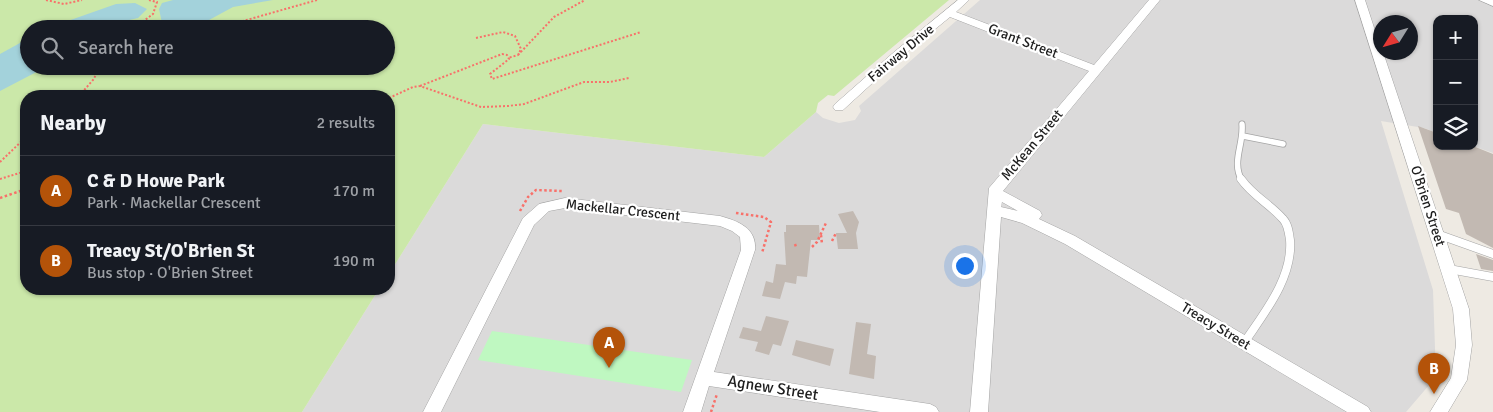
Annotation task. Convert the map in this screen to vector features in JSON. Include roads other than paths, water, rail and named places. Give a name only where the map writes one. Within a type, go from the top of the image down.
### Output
[{"type":"street","name":"Fairway Drive","points":[[839,107],[897,55],[964,0]]},
{"type":"street","name":"McKean Street","points":[[979,412],[998,185],[1155,0]]},
{"type":"street","name":"O'Brien Street","points":[[1360,0],[1462,309],[1463,360],[1456,387],[1439,412]]},
{"type":"street","points":[[1484,0],[1493,3]]},
{"type":"street","name":"Grant Street","points":[[949,13],[1096,70]]},
{"type":"street","name":"Treacy Street","points":[[996,194],[1032,213],[1070,240],[1362,412]]},
{"type":"street","name":"Mackellar Crescent","points":[[432,412],[528,222],[537,211],[556,203],[574,203],[720,221],[734,225],[743,231],[749,243],[748,250],[712,379],[692,412]]},
{"type":"street","name":"Treacy Street","points":[[995,210],[1021,217],[1070,240]]},
{"type":"street","name":"Agnew Street","points":[[712,379],[930,412]]},
{"type":"lane","points":[[1242,124],[1243,136],[1236,162],[1238,174],[1250,190],[1285,222],[1290,232],[1288,268],[1244,343]]},
{"type":"lane","points":[[1243,136],[1283,144]]},
{"type":"lane","points":[[1437,234],[1493,254]]},
{"type":"lane","points":[[1449,269],[1493,278]]},
{"type":"water","points":[[173,0],[273,0],[233,7],[209,20],[161,20],[159,9],[162,3]]},
{"type":"water","points":[[135,3],[147,9],[138,18],[129,20],[71,20],[116,4]]},
{"type":"water","points":[[20,43],[20,75],[31,75],[0,91],[0,54]]},
{"type":"place","name":"C & D Howe Park","points":[[609,368]]},
{"type":"place","name":"Treacy St/O'Brien St","points":[[1434,394]]}]
